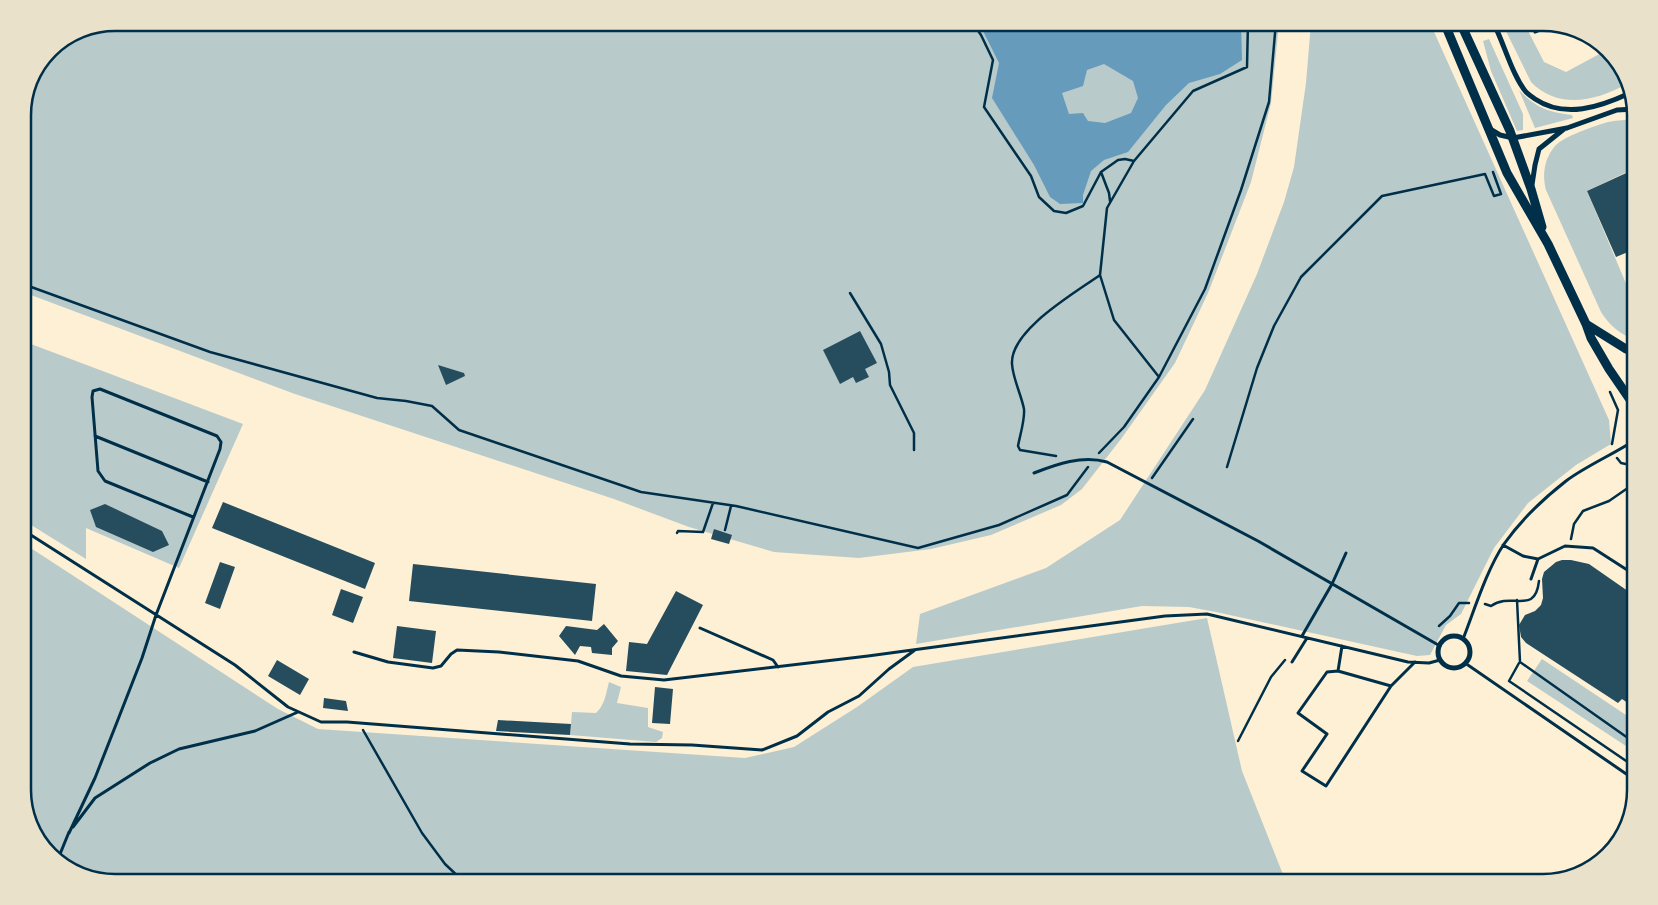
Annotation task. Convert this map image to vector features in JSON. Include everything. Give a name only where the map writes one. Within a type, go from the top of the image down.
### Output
[{"type":"main road","points":[[1448,31],[1507,173],[1548,244],[1591,338],[1627,396]]},
{"type":"main road","points":[[1464,31],[1513,138],[1548,244]]},
{"type":"main road","points":[[1586,324],[1627,350]]},
{"type":"street","points":[[1497,31],[1527,93],[1541,103],[1553,108],[1571,110],[1589,108],[1624,96]]},
{"type":"street","points":[[1490,129],[1500,135],[1513,138],[1567,128],[1617,110],[1627,109]]},
{"type":"street","points":[[1531,189],[1539,149],[1567,128]]},
{"type":"street","points":[[1452,636],[1463,639],[1469,648],[1468,659],[1461,666],[1452,668],[1443,664],[1438,650],[1440,646],[1443,641],[1452,636]]},
{"type":"lane","points":[[60,853],[109,743],[208,482],[221,442],[217,436],[100,389],[93,391],[98,471],[105,482],[194,517]]},
{"type":"lane","points":[[95,436],[208,482]]},
{"type":"lane","points":[[1463,639],[1503,546],[1534,508],[1568,480],[1627,445]]},
{"type":"lane","points":[[1034,473],[1065,463],[1094,458],[1107,462],[1258,541],[1440,646]]},
{"type":"lane","points":[[31,535],[235,665],[288,708],[321,722],[360,723],[630,744],[762,750],[797,736],[828,712],[858,696],[889,669],[917,649]]},
{"type":"lane","points":[[1503,546],[1523,556],[1538,559],[1565,546],[1594,548],[1627,569]]},
{"type":"lane","points":[[1302,636],[1332,584],[1346,553]]},
{"type":"lane","points":[[1530,579],[1538,559]]},
{"type":"lane","points":[[354,652],[388,662],[433,668],[441,666],[457,650],[499,652],[578,661],[598,667],[609,673],[630,678],[664,680],[778,667],[1165,616],[1207,614],[1415,662],[1429,663],[1440,660]]},
{"type":"lane","points":[[700,628],[773,660],[778,667]]},
{"type":"lane","points":[[1292,662],[1307,638]]},
{"type":"lane","points":[[1338,671],[1342,646]]},
{"type":"lane","points":[[1391,686],[1338,671],[1326,672],[1298,713],[1327,734],[1302,771],[1326,786],[1391,686],[1415,662]]},
{"type":"lane","points":[[1465,663],[1627,774]]},
{"type":"lane","points":[[69,833],[95,798],[150,763],[179,749],[255,730],[298,712]]},
{"type":"path","points":[[978,31],[993,60],[984,107],[1031,176],[1039,197],[1054,211],[1066,213],[1083,206],[1101,172],[1118,160],[1125,159],[1134,162]]},
{"type":"path","points":[[1159,377],[1114,320],[1100,275],[1107,208],[1134,162],[1193,91],[1247,67],[1248,31]]},
{"type":"path","points":[[31,287],[210,352],[377,398],[406,400],[432,406],[459,430],[641,492],[731,506],[918,548],[999,525],[1067,495],[1094,458],[1124,427],[1159,377],[1205,289],[1241,190],[1269,102],[1275,31]]},
{"type":"path","points":[[1101,172],[1109,193],[1110,203]]},
{"type":"path","points":[[1227,467],[1257,368],[1274,326],[1301,277],[1382,196],[1485,174],[1494,196],[1501,194],[1493,172]]},
{"type":"path","points":[[1065,463],[1060,457],[1020,450],[1018,446],[1024,411],[1012,365],[1012,356],[1021,337],[1035,322],[1100,275]]},
{"type":"path","points":[[850,293],[880,344],[889,372],[890,384],[914,434],[914,450]]},
{"type":"path","points":[[1610,392],[1618,410],[1612,445],[1613,455],[1621,463],[1627,464]]},
{"type":"path","points":[[1148,484],[1193,419]]},
{"type":"path","points":[[1571,546],[1571,534],[1574,524],[1583,512],[1610,501],[1627,489]]},
{"type":"path","points":[[677,533],[678,531],[703,532],[714,503]]},
{"type":"path","points":[[725,530],[731,506]]},
{"type":"path","points":[[1518,600],[1520,662],[1509,681],[1627,760]]},
{"type":"path","points":[[1439,626],[1450,616],[1459,603],[1477,603]]},
{"type":"path","points":[[1238,741],[1271,677],[1289,654]]},
{"type":"path","points":[[1520,662],[1627,737]]},
{"type":"path","points":[[360,723],[367,740],[383,763],[422,833],[445,864],[456,874]]},
{"type":"shaded area","points":[[116,31],[1278,31],[1271,103],[1251,182],[1208,293],[1175,363],[1121,439],[1082,489],[1061,505],[991,535],[931,549],[859,558],[774,552],[689,527],[614,499],[295,394],[31,295],[31,110],[34,94],[45,69],[69,45],[99,33]]},
{"type":"shaded area","points":[[1310,31],[1434,31],[1609,420],[1611,444],[1576,465],[1528,503],[1494,548],[1461,614],[1446,625],[1430,655],[1417,656],[1189,607],[1142,606],[916,644],[920,614],[1046,568],[1120,520],[1205,390],[1257,274],[1284,202],[1294,167],[1306,83]]},
{"type":"shaded area","points":[[1506,31],[1528,31],[1544,62],[1566,72],[1600,54],[1613,69],[1622,87],[1603,95],[1578,100],[1553,97],[1531,82]]},
{"type":"shaded area","points":[[1489,39],[1523,114],[1523,130],[1517,131],[1491,71],[1483,41]]},
{"type":"shaded area","points":[[1519,90],[1537,105],[1556,112],[1572,115],[1573,118],[1535,128]]},
{"type":"shaded area","points":[[1627,119],[1627,172],[1587,191],[1627,286],[1627,336],[1616,329],[1601,312],[1546,190],[1544,179],[1548,156],[1559,142],[1580,132],[1618,120]]},
{"type":"shaded area","points":[[31,344],[243,424],[179,568],[86,528],[86,559],[31,525]]},
{"type":"shaded area","points":[[31,548],[278,709],[318,729],[745,758],[794,747],[857,707],[913,667],[1207,618],[1242,771],[1283,874],[116,874],[99,872],[69,860],[52,845],[40,827],[33,806],[31,795]]},
{"type":"shaded area","points":[[1542,659],[1627,716],[1626,746],[1527,681]]},
{"type":"shaded area","points":[[609,682],[621,687],[617,703],[648,708],[648,727],[663,732],[662,738],[656,742],[570,735],[572,712],[596,713],[603,703]]},
{"type":"water","points":[[983,31],[1241,31],[1242,60],[1220,74],[1189,83],[1166,105],[1128,152],[1104,160],[1091,171],[1083,195],[1083,203],[1060,204],[1050,197],[1034,165],[992,98],[999,63]],"holes":[[[1104,64],[1133,81],[1138,98],[1131,113],[1105,123],[1088,121],[1083,113],[1069,114],[1062,93],[1083,86],[1087,70]]]},
{"type":"building","points":[[1627,173],[1627,252],[1616,257],[1587,191]]},
{"type":"building","points":[[860,331],[877,363],[865,369],[869,377],[856,383],[853,377],[840,384],[823,350]]},
{"type":"building","points":[[438,365],[464,373],[465,376],[446,385]]},
{"type":"building","points":[[223,502],[375,563],[365,589],[212,528]]},
{"type":"building","points":[[105,504],[162,531],[169,545],[153,552],[96,527],[90,510]]},
{"type":"building","points":[[714,529],[732,535],[729,544],[711,539]]},
{"type":"building","points":[[1571,560],[1589,564],[1627,590],[1627,702],[1622,699],[1618,703],[1526,643],[1521,637],[1519,625],[1525,615],[1535,611],[1541,605],[1544,572],[1556,562]]},
{"type":"building","points":[[220,562],[235,567],[220,609],[205,603]]},
{"type":"building","points":[[413,564],[596,584],[592,621],[409,601]]},
{"type":"building","points":[[341,589],[363,597],[353,623],[332,615]]},
{"type":"building","points":[[676,591],[703,605],[667,675],[626,671],[629,642],[647,644]]},
{"type":"building","points":[[604,624],[618,641],[612,648],[612,655],[592,653],[591,647],[580,646],[575,655],[559,636],[566,626],[597,630]]},
{"type":"building","points":[[397,626],[436,631],[432,663],[393,658]]},
{"type":"building","points":[[277,660],[309,679],[300,695],[268,676]]},
{"type":"building","points":[[655,687],[673,689],[670,724],[652,723]]},
{"type":"building","points":[[324,698],[346,701],[348,711],[323,708]]},
{"type":"building","points":[[498,720],[571,724],[570,735],[496,731]]}]
